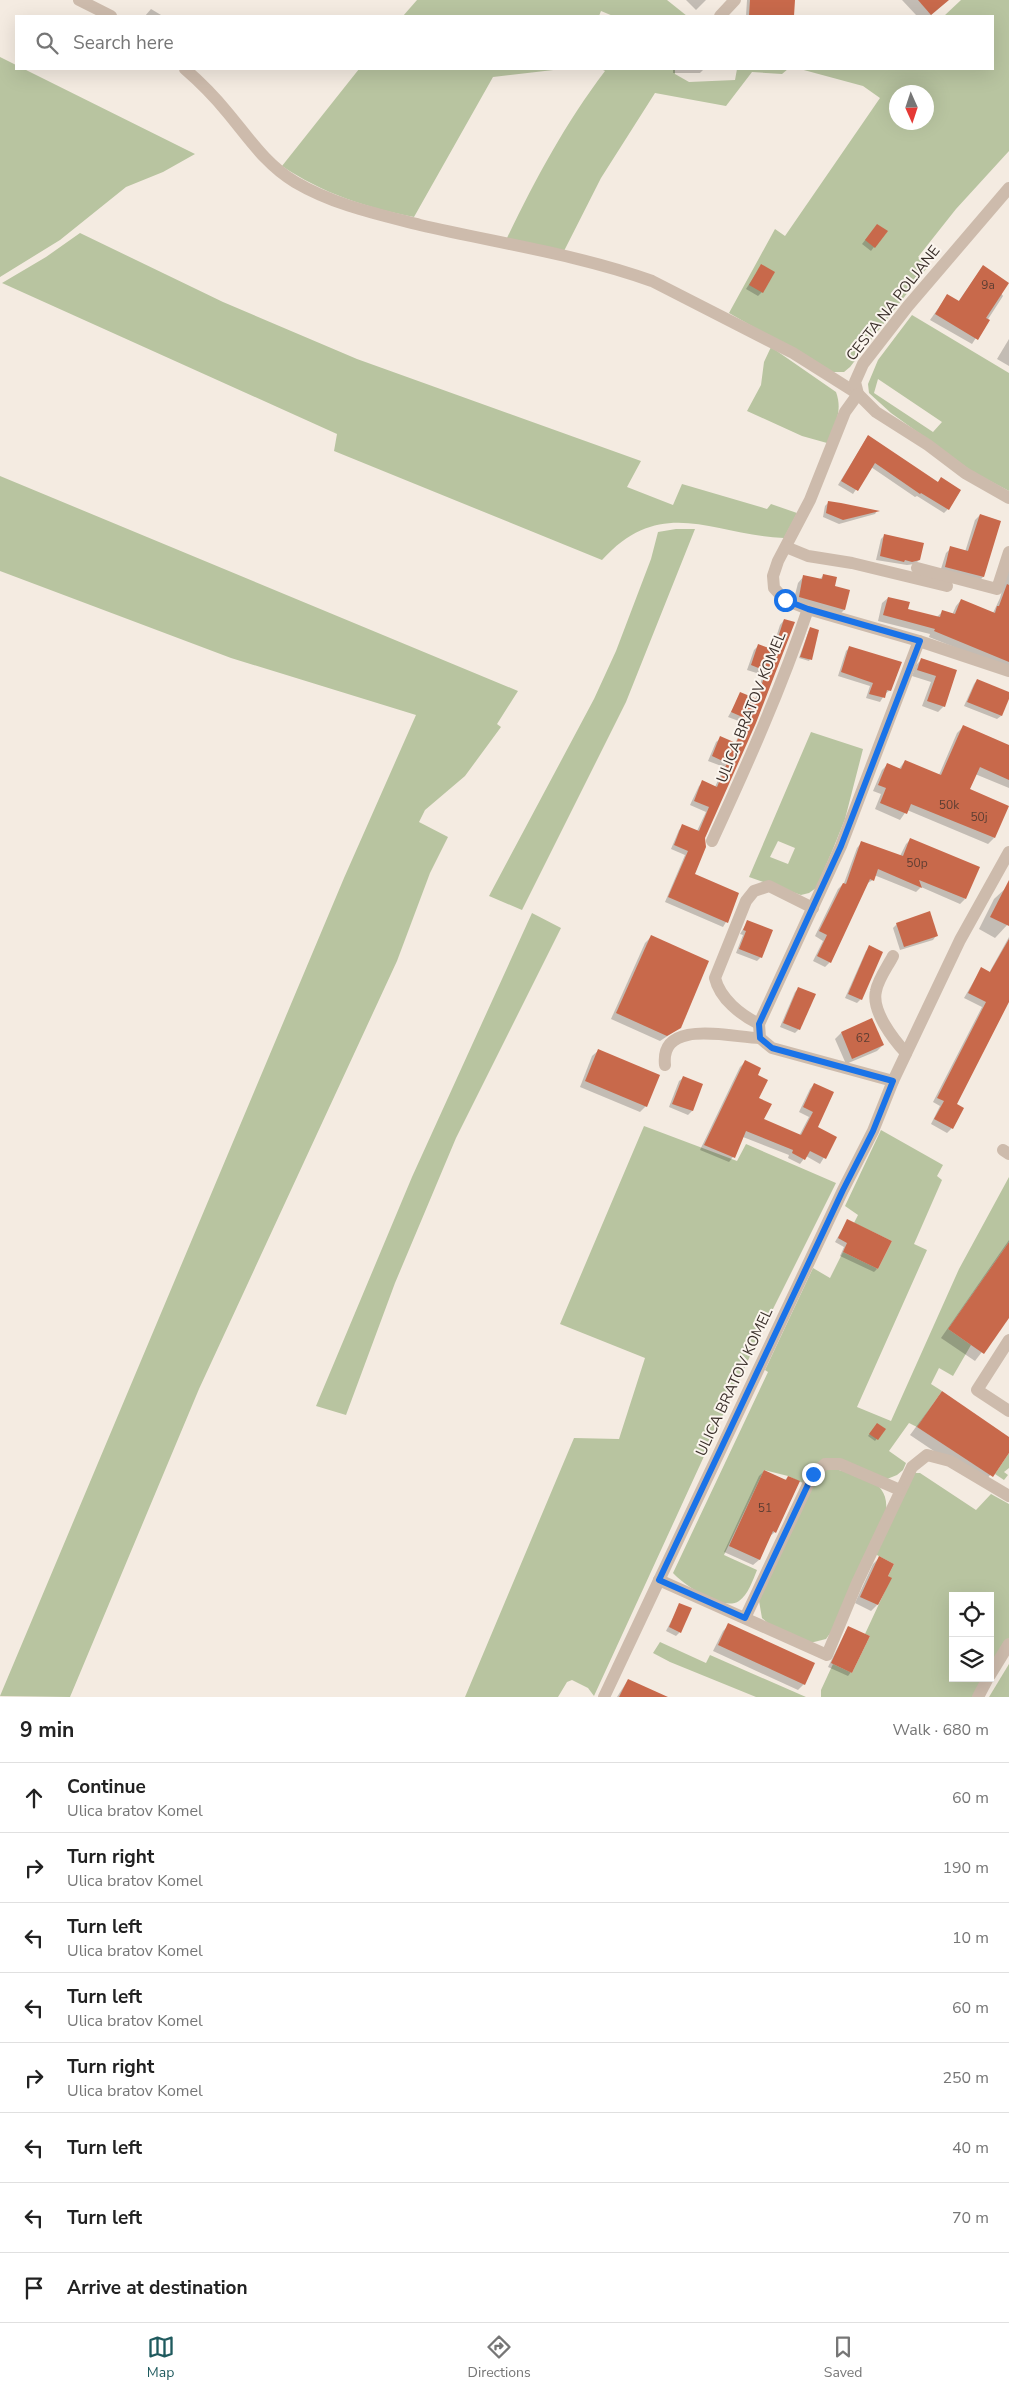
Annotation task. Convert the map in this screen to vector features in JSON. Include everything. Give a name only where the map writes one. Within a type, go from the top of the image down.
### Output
[{"type":"street","points":[[79,0],[109,15]]},
{"type":"street","points":[[721,15],[735,0]]},
{"type":"street","points":[[186,70],[206,88],[274,166],[295,182],[325,197],[359,210],[562,256],[629,273],[652,281],[793,353],[858,394],[876,412],[928,445],[965,473],[1009,498]]},
{"type":"street","name":"CESTA NA POLJANE","points":[[858,394],[855,382],[863,364],[908,306],[1009,188]]},
{"type":"street","points":[[858,394],[845,412],[810,500],[773,576],[774,588],[785,600],[808,609],[920,641],[1009,671]]},
{"type":"street","points":[[786,547],[808,556],[895,572],[947,586]]},
{"type":"street","points":[[917,568],[998,589],[1009,552]]},
{"type":"street","name":"ULICA BRATOV KOMEL","points":[[712,841],[762,730],[790,661],[808,609]]},
{"type":"street","points":[[760,1038],[759,1024],[841,846],[920,641]]},
{"type":"street","name":"ULICA BRATOV KOMEL","points":[[604,1697],[838,1199],[873,1131],[893,1081],[960,940],[1008,855]]},
{"type":"street","points":[[759,1024],[747,1018],[732,1005],[718,988],[715,978],[746,901],[754,891],[769,886],[813,908]]},
{"type":"street","points":[[893,956],[876,991],[876,1001],[883,1023],[906,1054]]},
{"type":"street","points":[[665,1065],[664,1056],[669,1045],[685,1036],[704,1032],[740,1038],[760,1038],[772,1048],[893,1081]]},
{"type":"street","points":[[1009,1340],[977,1390],[1009,1411]]},
{"type":"street","points":[[659,1580],[827,1655],[912,1466],[927,1455],[950,1461],[1009,1496]]},
{"type":"street","points":[[745,1618],[813,1474],[825,1464],[840,1464],[900,1490]]},
{"type":"street","points":[[994,1669],[1009,1644]]},
{"type":"street","points":[[978,1697],[986,1682]]},
{"type":"green space","points":[[417,0],[667,0],[686,15],[611,15],[601,11],[599,15],[404,15]]},
{"type":"green space","points":[[961,0],[1009,0],[1009,151],[956,209],[918,257],[929,265],[850,367],[844,372],[832,372],[729,313],[775,229],[785,236],[880,98],[863,86],[804,70],[994,70],[994,15],[945,15]]},
{"type":"green space","points":[[0,57],[15,64],[15,70],[26,70],[195,154],[163,172],[126,187],[60,240],[0,277]]},
{"type":"green space","points":[[358,70],[553,70],[493,77],[414,217],[362,204],[329,192],[282,166]]},
{"type":"green space","points":[[603,70],[675,70],[675,74],[689,82],[735,80],[737,70],[787,70],[782,74],[752,72],[726,106],[655,93],[601,178],[564,251],[507,238],[552,152],[590,91],[605,71]]},
{"type":"green space","points":[[80,233],[223,302],[357,359],[641,461],[627,487],[673,505],[682,484],[767,509],[771,504],[797,513],[784,538],[689,523],[667,523],[646,528],[624,540],[602,560],[334,451],[337,434],[2,283],[46,257]]},
{"type":"green space","points":[[912,315],[1009,373],[1009,491],[973,472],[891,413],[869,393],[868,384],[878,360]],"holes":[[[878,379],[942,422],[933,432],[874,393]]]},
{"type":"green space","points":[[771,347],[836,392],[839,405],[838,412],[827,443],[802,436],[747,411],[761,385],[764,362]]},
{"type":"green space","points":[[0,476],[518,691],[497,724],[501,727],[465,776],[425,810],[419,822],[448,837],[430,873],[397,961],[199,1389],[70,1697],[0,1696],[344,878],[416,715],[231,658],[0,571]]},
{"type":"green space","points":[[676,529],[695,529],[626,702],[522,910],[489,896],[594,699],[616,651],[651,559],[658,532]]},
{"type":"green space","points":[[811,732],[863,749],[845,819],[816,888],[809,893],[801,895],[749,877]],"holes":[[[778,841],[795,848],[788,864],[770,857]]]},
{"type":"green space","points":[[532,913],[561,928],[456,1138],[395,1283],[346,1415],[316,1406],[412,1177]]},
{"type":"green space","points":[[644,1126],[737,1161],[746,1144],[836,1183],[756,1343],[594,1696],[588,1688],[572,1680],[567,1682],[558,1697],[465,1697],[574,1438],[619,1439],[645,1358],[560,1324]]},
{"type":"green space","points":[[881,1130],[943,1165],[937,1176],[942,1180],[914,1244],[927,1250],[857,1407],[891,1421],[959,1269],[1009,1177],[1009,1242],[948,1329],[971,1345],[953,1376],[939,1368],[931,1384],[942,1391],[917,1427],[909,1423],[889,1451],[906,1463],[903,1470],[887,1479],[840,1460],[803,1483],[788,1476],[764,1470],[724,1555],[757,1570],[752,1583],[739,1601],[723,1603],[714,1600],[694,1590],[673,1573],[768,1372],[765,1370],[813,1268],[830,1278],[843,1252],[878,1269],[892,1241],[854,1223],[858,1215],[845,1206]]},
{"type":"green space","points":[[1009,1453],[1009,1468],[1004,1472],[1008,1475],[1004,1480],[995,1474]]},
{"type":"green space","points":[[832,1468],[862,1476],[878,1485],[886,1501],[886,1512],[831,1632],[826,1639],[810,1643],[770,1625],[762,1618],[759,1601],[816,1476]]},
{"type":"green space","points":[[915,1473],[920,1473],[976,1510],[991,1494],[1009,1504],[1009,1638],[994,1663],[994,1592],[949,1592],[949,1682],[983,1682],[974,1697],[821,1697],[821,1690],[833,1664],[852,1673],[870,1636],[865,1634],[891,1578],[888,1576],[894,1564],[875,1554]]},
{"type":"green space","points":[[660,1642],[706,1663],[710,1655],[806,1697],[756,1697],[670,1662],[653,1653]]},
{"type":"green space","points":[[1009,1664],[1009,1697],[989,1697]]},
{"type":"building","points":[[750,0],[795,0],[794,15],[749,15]]},
{"type":"building","points":[[918,0],[949,0],[931,15]]},
{"type":"building","points":[[877,224],[888,231],[875,248],[865,240]]},
{"type":"building","points":[[761,264],[775,272],[763,293],[749,285]]},
{"type":"building","points":[[983,265],[1009,283],[986,318],[990,320],[978,340],[935,314],[947,294],[959,301]]},
{"type":"building","points":[[868,435],[938,482],[941,477],[961,490],[949,510],[920,494],[875,463],[858,491],[841,481]]},
{"type":"building","points":[[828,501],[880,511],[843,520],[826,513]]},
{"type":"building","points":[[980,514],[1001,521],[984,577],[945,567],[950,546],[968,551]]},
{"type":"building","points":[[884,534],[924,543],[920,560],[912,562],[905,560],[904,562],[880,556]]},
{"type":"building","points":[[823,574],[837,577],[835,586],[850,590],[845,610],[799,597],[803,575],[822,579]]},
{"type":"building","points":[[1007,584],[1009,585],[1009,662],[934,631],[935,629],[883,615],[888,597],[910,602],[908,609],[940,617],[942,610],[955,614],[961,599],[995,613]]},
{"type":"building","points":[[784,619],[795,622],[756,723],[705,838],[706,847],[695,874],[739,893],[728,923],[668,897],[688,851],[674,845],[682,824],[699,831],[709,807],[694,801],[702,780],[717,787],[727,763],[712,756],[720,736],[736,743],[747,719],[731,712],[740,692],[757,699],[766,671],[751,665],[758,644],[774,650]]},
{"type":"building","points":[[810,627],[819,630],[812,660],[800,657]]},
{"type":"building","points":[[849,646],[902,662],[891,691],[887,690],[885,698],[869,694],[873,683],[841,672]]},
{"type":"building","points":[[921,658],[957,670],[945,707],[927,701],[936,676],[917,670]]},
{"type":"building","points":[[977,679],[1009,692],[1009,699],[1002,716],[967,702]]},
{"type":"building","points":[[963,725],[1009,745],[1009,780],[980,767],[970,789],[1009,806],[995,838],[911,804],[907,814],[880,803],[886,788],[878,785],[887,763],[901,769],[905,760],[941,775]]},
{"type":"building","points":[[910,838],[980,867],[966,899],[919,880],[922,888],[878,869],[874,881],[870,879],[831,963],[817,956],[827,935],[819,931],[843,883],[846,884],[861,841],[903,856]]},
{"type":"building","points":[[1009,880],[1009,926],[990,917]]},
{"type":"building","points":[[930,911],[938,936],[904,947],[896,923]]},
{"type":"building","points":[[747,920],[773,930],[762,958],[739,949],[746,931],[743,930]]},
{"type":"building","points":[[651,935],[709,961],[681,1028],[667,1036],[616,1013]]},
{"type":"building","points":[[1009,939],[1009,1002],[957,1104],[964,1108],[953,1129],[934,1119],[944,1101],[937,1098],[986,1002],[968,993],[981,967],[990,972]]},
{"type":"building","points":[[869,945],[883,952],[862,1000],[848,994]]},
{"type":"building","points":[[798,987],[816,994],[800,1030],[783,1023]]},
{"type":"building","points":[[872,1018],[884,1045],[852,1059],[841,1032]]},
{"type":"building","points":[[598,1049],[660,1075],[647,1107],[585,1081]]},
{"type":"building","points":[[745,1060],[761,1068],[758,1075],[768,1080],[759,1098],[772,1104],[764,1119],[801,1135],[813,1112],[803,1107],[814,1083],[834,1092],[818,1127],[837,1137],[826,1159],[810,1151],[805,1160],[792,1153],[793,1150],[746,1131],[735,1158],[704,1145]]},
{"type":"building","points":[[683,1076],[703,1084],[693,1111],[672,1104]]},
{"type":"building","points":[[847,1219],[892,1241],[878,1269],[843,1252],[847,1243],[838,1238]]},
{"type":"building","points":[[1009,1242],[1009,1318],[984,1354],[948,1329]]},
{"type":"building","points":[[942,1391],[1009,1437],[1009,1453],[993,1477],[917,1427]]},
{"type":"building","points":[[877,1423],[886,1429],[878,1440],[869,1434]]},
{"type":"building","points":[[764,1470],[786,1480],[788,1476],[800,1481],[776,1533],[773,1531],[760,1560],[729,1546]]},
{"type":"building","points":[[879,1556],[894,1564],[888,1576],[892,1578],[878,1605],[860,1597]]},
{"type":"building","points":[[679,1603],[692,1608],[681,1633],[669,1627]]},
{"type":"building","points":[[728,1623],[815,1663],[805,1685],[718,1645]]},
{"type":"building","points":[[848,1626],[870,1636],[852,1673],[831,1663]]},
{"type":"building","points":[[628,1679],[668,1697],[619,1697]]},
{"type":"route","points":[[785,600],[808,609],[920,641],[841,846],[759,1024],[760,1038],[772,1048],[893,1081],[873,1131],[843,1190],[659,1580],[745,1618],[813,1474]]}]
